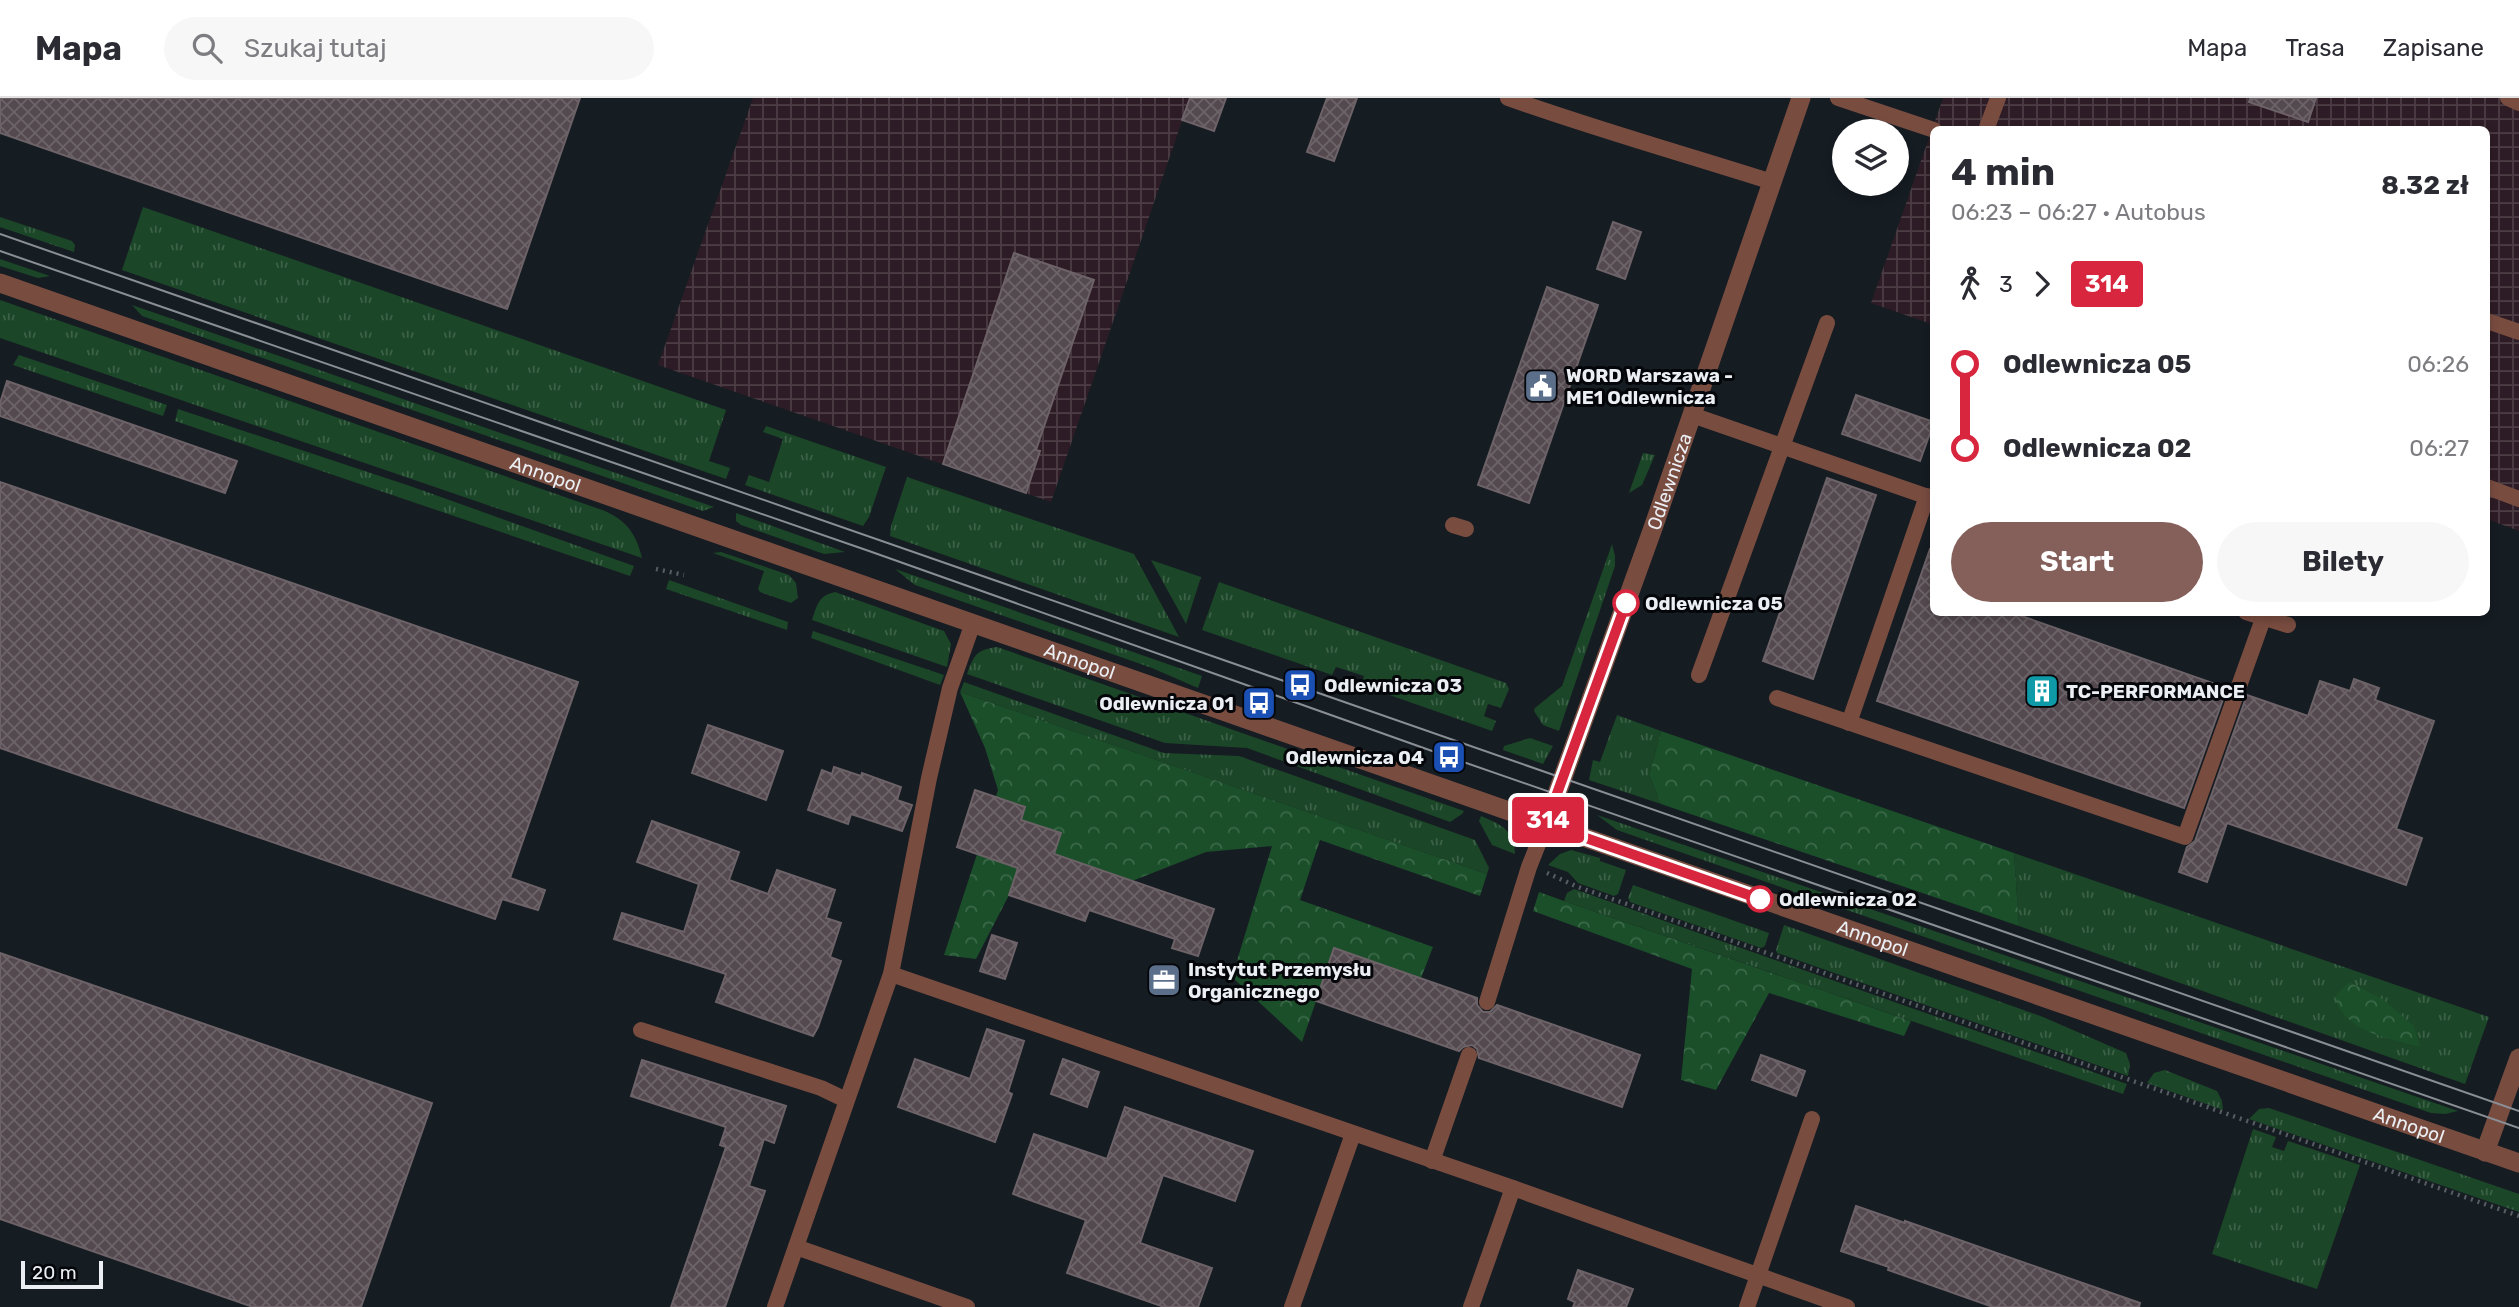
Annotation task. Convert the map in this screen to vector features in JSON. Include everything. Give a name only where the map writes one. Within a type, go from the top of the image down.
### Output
[{"type":"street","name":"Odlewnicza","points":[[1546,824],[1576,746],[1801,98]]},
{"type":"street","name":"Annopol","points":[[0,283],[2519,1163]]},
{"type":"street","points":[[2485,1152],[2519,1058]]},
{"type":"lane","points":[[1507,98],[1772,182]]},
{"type":"lane","points":[[1838,98],[1930,129]]},
{"type":"lane","points":[[1988,126],[1998,98]]},
{"type":"lane","points":[[2508,98],[2519,103]]},
{"type":"lane","points":[[2490,322],[2519,332]]},
{"type":"lane","points":[[1699,675],[1827,324]]},
{"type":"lane","points":[[1692,415],[1930,497],[1849,723]]},
{"type":"lane","points":[[2490,488],[2519,499]]},
{"type":"lane","points":[[2256,616],[2288,625]]},
{"type":"lane","points":[[1777,698],[2185,837],[2263,619]]},
{"type":"lane","points":[[775,1307],[891,974],[929,778],[950,688],[973,623]]},
{"type":"lane","points":[[1487,1002],[1529,867],[1546,824]]},
{"type":"lane","points":[[891,974],[1513,1188],[1847,1307]]},
{"type":"lane","points":[[640,1030],[821,1088],[846,1100]]},
{"type":"lane","points":[[1432,1161],[1469,1055]]},
{"type":"lane","points":[[1747,1307],[1812,1119]]},
{"type":"lane","points":[[1292,1307],[1353,1134]]},
{"type":"lane","points":[[1471,1307],[1513,1188]]},
{"type":"lane","points":[[796,1247],[967,1307]]},
{"type":"path","points":[[656,569],[684,575]]},
{"type":"path","points":[[1546,873],[1610,898],[2519,1216]]},
{"type":"shaded area","points":[[753,98],[1190,98],[1051,502],[658,365]]},
{"type":"shaded area","points":[[1943,98],[2519,98],[2519,531],[2490,520],[2490,126],[1933,126]]},
{"type":"shaded area","points":[[1930,135],[1930,324],[1871,303]]},
{"type":"green space","points":[[143,207],[726,410],[709,461],[730,468],[726,479],[122,270]]},
{"type":"green space","points":[[0,217],[72,241],[75,245],[74,252],[0,227]]},
{"type":"green space","points":[[0,259],[50,276],[38,278],[0,266]]},
{"type":"green space","points":[[0,300],[605,511],[630,529],[642,558],[0,338]]},
{"type":"green space","points":[[132,305],[714,507],[703,511],[142,316]]},
{"type":"green space","points":[[19,355],[167,405],[163,416],[13,365]]},
{"type":"green space","points":[[178,409],[413,487],[634,566],[630,576],[175,421]]},
{"type":"green space","points":[[766,426],[886,467],[869,517],[863,526],[745,485],[749,475],[769,482],[783,439],[763,432]]},
{"type":"green space","points":[[1643,453],[1655,455],[1642,485],[1629,493]]},
{"type":"green space","points":[[907,477],[1134,554],[1179,637],[890,536]]},
{"type":"green space","points":[[736,513],[845,552],[824,554],[741,525],[736,521]]},
{"type":"green space","points":[[1612,544],[1615,566],[1559,731],[1543,725],[1534,711],[1562,686]]},
{"type":"green space","points":[[721,552],[789,575],[796,583],[798,598],[791,603],[760,592],[758,589],[764,571],[713,553]]},
{"type":"green space","points":[[1151,560],[1201,577],[1186,624]]},
{"type":"green space","points":[[895,569],[1202,676],[1198,688],[1152,668],[915,585]]},
{"type":"green space","points":[[669,580],[788,622],[787,630],[666,589]]},
{"type":"green space","points":[[1219,582],[1506,683],[1509,689],[1501,708],[1488,704],[1484,716],[1496,721],[1492,731],[1361,685],[1364,676],[1336,667],[1332,675],[1202,630]]},
{"type":"green space","points":[[835,592],[944,631],[951,644],[947,667],[812,620],[822,598]]},
{"type":"green space","points":[[813,631],[944,675],[940,685],[811,638]]},
{"type":"green space","points":[[997,647],[1464,811],[1450,822],[1247,748],[1165,743],[967,674],[977,654]]},
{"type":"green space","points":[[964,682],[1164,753],[1239,756],[1475,840],[1489,868],[1487,874],[960,692]]},
{"type":"green space","points":[[960,692],[1487,874],[1480,896],[1320,840],[1300,900],[1433,947],[1421,978],[1334,949],[1302,1042],[1232,977],[1272,846],[1206,852],[1132,881],[1054,854],[1061,833],[1033,824],[1009,895],[976,959],[944,955],[998,790],[985,748]]},
{"type":"green space","points":[[1617,715],[1661,731],[1649,775],[1661,804],[1589,780],[1593,760],[1600,762]]},
{"type":"green space","points":[[1661,731],[2014,853],[2019,926],[1661,804],[1649,775]]},
{"type":"green space","points":[[1530,738],[1553,746],[1543,764],[1503,750],[1504,746]]},
{"type":"green space","points":[[1597,815],[2458,1111],[2431,1113],[1617,830]]},
{"type":"green space","points":[[1481,816],[1505,829],[1512,839],[1515,854],[1492,845],[1479,821]]},
{"type":"green space","points":[[1571,850],[1600,858],[1600,861],[1626,870],[1618,894],[1614,896],[1578,883],[1568,872],[1548,865],[1560,854]]},
{"type":"green space","points":[[2014,853],[2489,1017],[2465,1084],[2019,926]]},
{"type":"green space","points":[[1633,885],[1769,933],[1765,946],[1761,948],[1630,902],[1628,898]]},
{"type":"green space","points":[[1574,889],[2127,1084],[2123,1094],[1564,901],[1567,893]]},
{"type":"green space","points":[[1539,892],[1911,1021],[1904,1036],[1769,993],[1716,1090],[1681,1080],[1692,969],[1533,911]]},
{"type":"green space","points":[[1784,925],[2043,1017],[2126,1053],[2130,1064],[2128,1076],[1777,953]]},
{"type":"green space","points":[[2349,982],[2384,1000],[2414,1026],[2420,1047],[2369,1032],[2347,1018],[2335,996]]},
{"type":"green space","points":[[2165,1070],[2217,1091],[2223,1110],[2147,1083],[2154,1073]]},
{"type":"green space","points":[[2269,1108],[2519,1194],[2519,1212],[2249,1119],[2259,1109]]},
{"type":"green space","points":[[2253,1129],[2276,1137],[2272,1147],[2284,1151],[2288,1141],[2360,1165],[2317,1289],[2212,1254]]},
{"type":"building","points":[[0,98],[580,98],[507,309],[0,133]]},
{"type":"building","points":[[1190,98],[1226,98],[1214,131],[1182,120]]},
{"type":"building","points":[[1327,98],[1357,98],[1334,161],[1307,152]]},
{"type":"building","points":[[2250,98],[2316,98],[2308,122],[2249,102]]},
{"type":"building","points":[[1613,222],[1641,232],[1625,279],[1597,269]]},
{"type":"building","points":[[1014,253],[1094,280],[1036,450],[1040,451],[1026,493],[943,464]]},
{"type":"building","name":"WORD Warszawa - ME1 Odlewnicza","points":[[1547,287],[1598,305],[1529,503],[1478,485]]},
{"type":"building","points":[[7,381],[237,461],[225,493],[0,416],[0,403]]},
{"type":"building","points":[[1856,395],[1930,421],[1930,433],[1920,461],[1842,434]]},
{"type":"building","points":[[1827,478],[1876,495],[1813,679],[1763,661]]},
{"type":"building","points":[[0,482],[578,682],[510,878],[545,890],[538,910],[502,899],[495,919],[0,748]]},
{"type":"building","name":"TC-PERFORMANCE","points":[[1930,549],[1930,616],[2021,616],[2227,688],[2184,808],[1877,701]]},
{"type":"building","points":[[2354,679],[2379,688],[2375,700],[2434,721],[2396,829],[2422,838],[2406,885],[2227,823],[2207,882],[2179,872],[2187,847],[2195,841],[2247,695],[2308,716],[2320,681],[2350,691]]},
{"type":"building","points":[[708,725],[783,751],[766,800],[692,773]]},
{"type":"building","points":[[834,767],[861,776],[862,773],[901,787],[897,800],[912,805],[902,831],[851,814],[848,824],[808,810],[822,770],[832,774]]},
{"type":"building","points":[[975,790],[1025,807],[1021,820],[1061,833],[1054,854],[1214,909],[1198,956],[1172,948],[1175,939],[1089,910],[1085,921],[1009,895],[1018,868],[957,847]]},
{"type":"building","points":[[652,821],[739,852],[729,880],[768,894],[777,870],[835,890],[826,918],[841,923],[830,957],[841,961],[813,1036],[716,1002],[726,974],[614,939],[622,913],[684,932],[699,884],[637,862]]},
{"type":"building","points":[[992,935],[1017,943],[1005,979],[980,971]]},
{"type":"building","points":[[1334,948],[1477,998],[1477,1005],[1483,1012],[1490,1012],[1497,1005],[1640,1055],[1622,1107],[1479,1058],[1477,1049],[1472,1045],[1459,1051],[1316,1001]]},
{"type":"building","points":[[0,953],[432,1103],[361,1307],[253,1307],[0,1219]]},
{"type":"building","points":[[987,1029],[1024,1041],[1008,1092],[1012,1094],[995,1142],[898,1107],[915,1059],[970,1079]]},
{"type":"building","points":[[1761,1055],[1805,1071],[1796,1096],[1752,1080]]},
{"type":"building","points":[[1063,1059],[1099,1072],[1087,1107],[1051,1094]]},
{"type":"building","points":[[642,1060],[786,1106],[774,1143],[764,1139],[749,1186],[765,1191],[725,1307],[671,1307],[726,1147],[720,1145],[726,1127],[631,1096]]},
{"type":"building","points":[[1125,1107],[1253,1151],[1235,1201],[1163,1175],[1140,1243],[1212,1268],[1198,1307],[1164,1307],[1067,1273],[1086,1220],[1013,1194],[1034,1134],[1107,1159]]},
{"type":"building","points":[[1856,1206],[2140,1303],[2139,1307],[1993,1307],[1888,1270],[1889,1267],[1841,1251]]},
{"type":"building","points":[[1578,1270],[1633,1289],[1626,1307],[1573,1307],[1575,1302],[1568,1299]]},
{"type":"tram line","points":[[0,234],[2519,1111]]},
{"type":"tram line","points":[[0,251],[869,551],[1449,757],[2519,1128]]},
{"type":"bus line","name":"314","points":[[1626,603],[1546,824],[1760,899]]},
{"type":"place","name":"WORD Warszawa - ME1 Odlewnicza","points":[[1541,386]]},
{"type":"place","name":"Odlewnicza 05","points":[[1626,603]]},
{"type":"place","name":"Odlewnicza 03","points":[[1300,685]]},
{"type":"place","name":"TC-PERFORMANCE","points":[[2042,691]]},
{"type":"place","name":"Odlewnicza 01","points":[[1259,703]]},
{"type":"place","name":"Odlewnicza 04","points":[[1449,757]]},
{"type":"place","name":"Odlewnicza 02","points":[[1760,899]]},
{"type":"place","name":"Instytut Przemysłu Organicznego","points":[[1164,980]]}]
